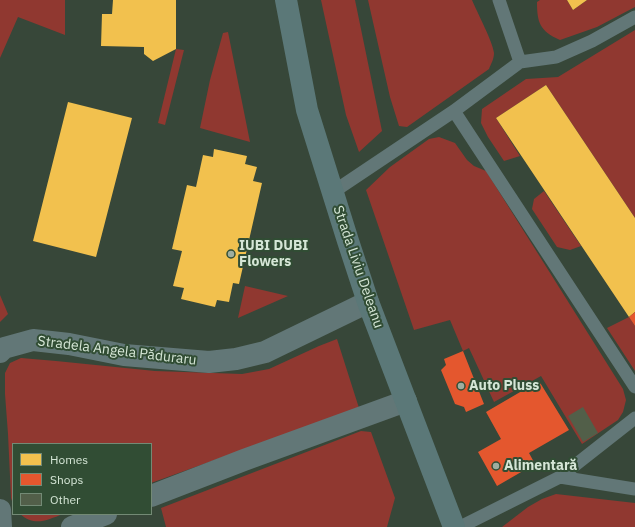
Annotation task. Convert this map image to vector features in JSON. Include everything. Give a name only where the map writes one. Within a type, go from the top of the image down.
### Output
[{"type":"main road","name":"Strada Liviu Deleanu","points":[[286,0],[307,110],[348,241],[368,302],[454,527]]},
{"type":"street","name":"Stradela Angela Păduraru","points":[[0,352],[4,348],[33,340],[69,344],[124,355],[209,362],[236,359],[265,352],[368,302]]},
{"type":"street","points":[[152,496],[244,460],[406,401]]},
{"type":"street","points":[[0,510],[1,527]]},
{"type":"street","points":[[72,527],[103,515]]},
{"type":"lane","points":[[499,0],[520,62]]},
{"type":"lane","points":[[333,192],[454,111],[520,62],[556,57],[592,41],[635,17]]},
{"type":"lane","points":[[454,111],[635,387]]},
{"type":"lane","points":[[460,527],[560,477],[635,418]]},
{"type":"lane","points":[[560,477],[635,489]]},
{"type":"shaded area","points":[[0,0],[65,0],[65,35],[18,17],[0,58]]},
{"type":"shaded area","points":[[321,0],[355,0],[382,131],[359,152],[346,115]]},
{"type":"shaded area","points":[[368,0],[472,0],[493,48],[494,57],[489,69],[407,127],[399,126],[390,97]]},
{"type":"shaded area","points":[[540,0],[567,0],[573,10],[587,0],[635,0],[635,7],[597,27],[560,40],[553,37],[541,26],[537,9],[537,2]]},
{"type":"shaded area","points":[[635,30],[635,218],[546,85],[496,118],[520,156],[504,161],[488,137],[481,123],[482,109],[526,79],[558,77]]},
{"type":"shaded area","points":[[228,32],[250,142],[200,128],[210,80],[223,33]]},
{"type":"shaded area","points":[[176,49],[184,50],[165,125],[158,123]]},
{"type":"shaded area","points":[[439,137],[455,143],[467,160],[474,166],[486,171],[623,389],[626,400],[623,412],[618,420],[582,444],[541,376],[494,402],[469,348],[463,351],[450,320],[414,330],[366,190],[390,167],[429,139]]},
{"type":"shaded area","points":[[544,191],[581,246],[570,250],[557,247],[532,209],[534,199]]},
{"type":"shaded area","points":[[245,286],[288,296],[238,318]]},
{"type":"shaded area","points":[[0,295],[8,314],[0,322]]},
{"type":"shaded area","points":[[629,317],[635,326],[635,371],[607,328]]},
{"type":"shaded area","points":[[337,339],[359,408],[152,483],[152,443],[12,443],[12,501],[5,394],[5,373],[10,363],[21,358],[155,371],[242,374],[269,369]]},
{"type":"shaded area","points":[[361,431],[371,432],[395,498],[387,527],[166,527],[161,508]]},
{"type":"shaded area","points":[[556,494],[635,503],[635,527],[502,527],[528,507],[542,499]]},
{"type":"shaded area","points":[[21,515],[60,515],[41,521],[25,518]]},
{"type":"building: Homes","points":[[113,0],[176,0],[176,49],[153,61],[144,54],[144,47],[101,46],[102,14],[112,14]]},
{"type":"building: Homes","points":[[567,0],[587,0],[573,10]]},
{"type":"building: Homes","points":[[546,85],[635,218],[635,312],[629,317],[496,118]]},
{"type":"building: Homes","points":[[68,102],[132,118],[96,257],[33,241]]},
{"type":"building: Homes","points":[[214,149],[247,156],[245,164],[257,167],[253,181],[262,183],[239,284],[233,283],[229,302],[217,300],[215,307],[181,299],[184,288],[173,286],[182,251],[172,249],[187,185],[196,187],[203,155],[213,157]]},
{"type":"building: Shops","points":[[635,312],[635,326],[629,317]]},
{"type":"building: Shops","points":[[463,351],[484,404],[466,412],[464,407],[455,404],[441,370],[446,365],[444,359]]},
{"type":"building: Shops","points":[[539,381],[569,430],[529,453],[535,464],[497,486],[478,452],[501,439],[486,412]]},
{"type":"building: Other","points":[[583,407],[598,433],[583,442],[568,416]]},
{"type":"place","name":"IUBI DUBI Flowers","points":[[231,254]]},
{"type":"place","name":"Auto Pluss","points":[[461,386]]},
{"type":"place","name":"Alimentară","points":[[496,466]]}]
